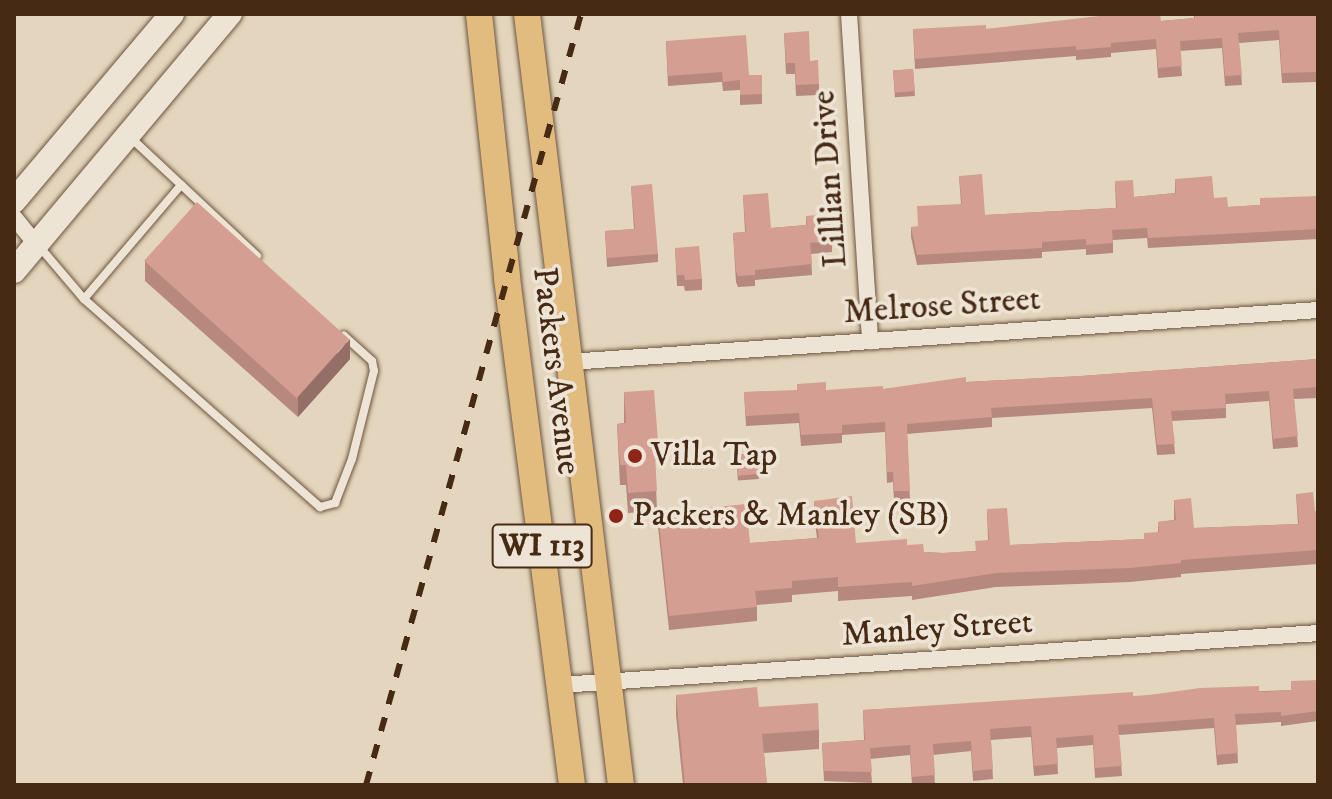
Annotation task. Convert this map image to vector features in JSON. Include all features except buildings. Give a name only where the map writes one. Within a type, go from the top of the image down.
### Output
[{"type":"main road","points":[[14,201],[172,14]]},
{"type":"main road","points":[[14,271],[230,14]]},
{"type":"main road","name":"Packers Avenue","points":[[479,14],[507,278],[572,785]]},
{"type":"main road","name":"Packers Avenue","points":[[527,14],[569,362]]},
{"type":"main road","name":"WI 113","points":[[569,362],[621,785]]},
{"type":"street","name":"Lillian Drive","points":[[849,14],[870,341]]},
{"type":"street","points":[[14,217],[37,245]]},
{"type":"street","name":"Melrose Street","points":[[569,362],[1318,310]]},
{"type":"street","name":"Manley Street","points":[[560,685],[1318,633]]},
{"type":"lane","points":[[129,137],[270,268]]},
{"type":"lane","points":[[84,299],[181,185]]},
{"type":"lane","points":[[37,245],[84,299],[320,507],[335,503],[341,488],[352,459],[374,371],[372,361],[338,330]]},
{"type":"railway","points":[[366,785],[581,14]]},
{"type":"place","name":"Villa Tap","points":[[635,456]]},
{"type":"place","name":"Packers & Manley (SB)","points":[[616,516]]}]
